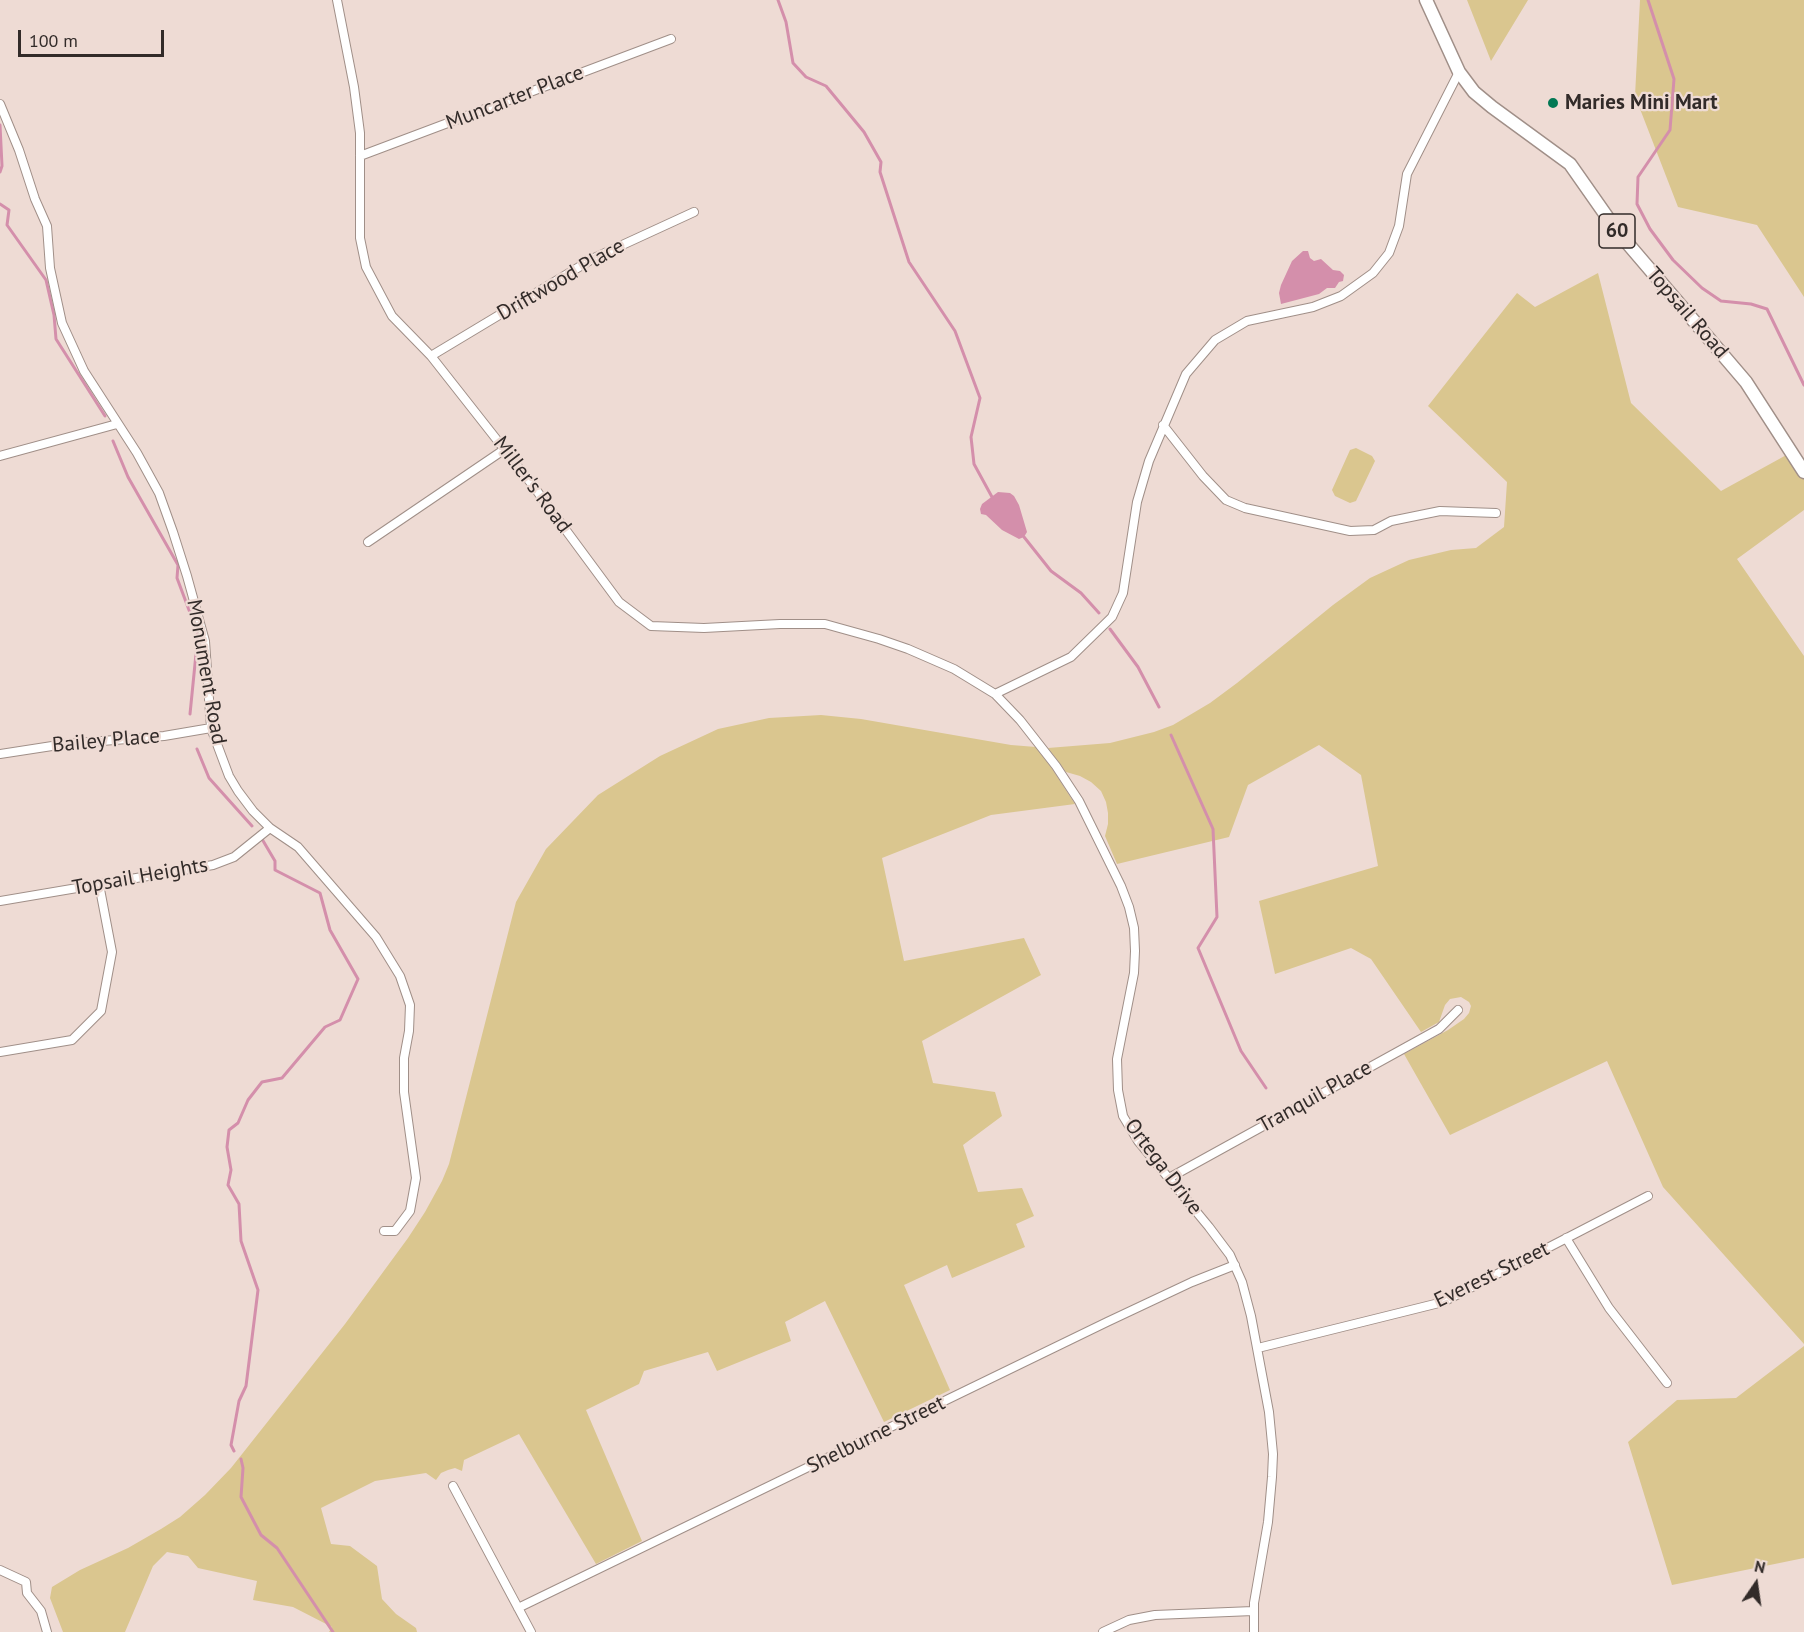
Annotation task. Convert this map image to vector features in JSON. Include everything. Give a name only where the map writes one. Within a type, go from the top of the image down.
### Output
[{"type":"main road","name":"Topsail Road","points":[[1426,0],[1459,72],[1474,92],[1570,164],[1617,231],[1746,382],[1804,472]]},
{"type":"street","name":"Miller's Road","points":[[337,0],[354,87],[360,133],[360,238],[366,267],[392,316],[431,356],[505,449],[618,602],[651,626],[704,628],[825,624],[908,649],[954,669],[995,694]]},
{"type":"street","name":"Muncarter Place","points":[[360,156],[671,39]]},
{"type":"street","points":[[995,694],[1071,657],[1112,617],[1123,594],[1137,502],[1149,461],[1186,374],[1215,340],[1247,321],[1313,307],[1341,296],[1373,273],[1389,253],[1399,226],[1407,174],[1459,72]]},
{"type":"street","name":"Monument Road","points":[[0,104],[20,150],[35,199],[47,226],[50,268],[62,323],[84,371],[137,453],[159,493],[188,576],[204,640],[211,728],[222,760],[233,783],[253,811],[270,828],[298,847],[376,937],[400,976],[410,1005],[409,1031],[404,1058],[404,1092],[416,1178],[410,1211],[395,1231],[384,1231]]},
{"type":"street","name":"Driftwood Place","points":[[431,356],[594,258],[694,212]]},
{"type":"street","points":[[0,456],[117,424]]},
{"type":"street","points":[[1163,425],[1226,500],[1245,508],[1350,531],[1374,530],[1391,521],[1440,511],[1496,513]]},
{"type":"street","points":[[368,542],[505,449]]},
{"type":"street","name":"Ortega Drive","points":[[995,694],[1020,720],[1068,783],[1102,846],[1125,896],[1134,928],[1135,963],[1118,1052],[1118,1090],[1123,1116],[1168,1178],[1223,1244],[1235,1265],[1245,1291],[1269,1412],[1273,1465],[1268,1522],[1253,1611],[1254,1632]]},
{"type":"street","name":"Bailey Place","points":[[0,754],[57,745],[172,735],[211,728]]},
{"type":"street","name":"Topsail Heights","points":[[0,901],[220,863],[234,857],[270,828]]},
{"type":"street","points":[[0,1052],[72,1040],[101,1011],[112,952],[99,884]]},
{"type":"street","name":"Tranquil Place","points":[[1168,1178],[1439,1029],[1458,1010]]},
{"type":"street","name":"Everest Street","points":[[1258,1348],[1436,1304],[1648,1196]]},
{"type":"street","points":[[1566,1238],[1609,1308],[1667,1383]]},
{"type":"street","name":"Shelburne Street","points":[[518,1608],[1107,1322],[1192,1282],[1235,1265]]},
{"type":"street","points":[[453,1486],[531,1632]]},
{"type":"street","points":[[0,1570],[26,1582],[27,1593],[41,1611],[47,1632]]},
{"type":"street","points":[[1103,1632],[1129,1620],[1155,1615],[1253,1611]]},
{"type":"shaded area","points":[[1467,0],[1528,0],[1491,61]]},
{"type":"shaded area","points":[[1640,0],[1804,0],[1804,297],[1757,225],[1678,207],[1635,96]]},
{"type":"shaded area","points":[[1303,251],[1308,251],[1310,258],[1314,261],[1321,259],[1333,270],[1340,271],[1344,275],[1343,281],[1339,282],[1335,288],[1327,288],[1319,294],[1281,304],[1279,293],[1281,285],[1292,261]]},
{"type":"shaded area","points":[[1598,273],[1631,403],[1721,491],[1790,453],[1804,476],[1804,510],[1737,559],[1804,656],[1804,1344],[1663,1187],[1607,1061],[1450,1135],[1404,1054],[1464,1019],[1469,1013],[1471,1006],[1469,1002],[1461,997],[1450,999],[1445,1005],[1439,1022],[1421,1032],[1371,959],[1351,948],[1275,974],[1259,901],[1378,866],[1361,775],[1319,745],[1248,785],[1229,837],[1117,864],[1105,836],[1108,813],[1101,791],[1080,776],[1066,772],[1048,748],[1110,743],[1173,725],[1210,703],[1237,683],[1370,578],[1409,560],[1451,550],[1476,548],[1504,527],[1507,482],[1428,406],[1517,293],[1535,307]]},
{"type":"shaded area","points":[[1356,448],[1372,456],[1375,461],[1356,501],[1350,503],[1335,496],[1332,490],[1350,450]]},
{"type":"shaded area","points":[[998,492],[1010,493],[1014,496],[1027,532],[1024,537],[1019,539],[1002,530],[986,515],[981,514],[982,504]]},
{"type":"shaded area","points":[[821,715],[861,719],[1011,745],[1036,747],[1075,804],[991,815],[882,858],[904,961],[1024,938],[1041,975],[922,1041],[933,1083],[995,1092],[1002,1116],[963,1145],[978,1192],[1022,1188],[1034,1216],[1016,1224],[1025,1247],[952,1278],[947,1265],[904,1285],[950,1390],[884,1422],[825,1301],[785,1322],[791,1341],[717,1371],[708,1352],[644,1371],[639,1384],[586,1410],[642,1541],[596,1564],[519,1434],[464,1460],[462,1471],[455,1468],[448,1470],[441,1473],[436,1480],[426,1473],[375,1481],[321,1508],[331,1544],[350,1546],[377,1566],[382,1599],[396,1614],[416,1628],[417,1632],[329,1632],[332,1627],[293,1607],[253,1600],[257,1581],[198,1568],[188,1556],[167,1552],[153,1566],[125,1632],[63,1632],[50,1598],[52,1587],[80,1570],[128,1548],[161,1529],[180,1517],[205,1495],[231,1468],[345,1324],[425,1212],[449,1164],[516,902],[546,849],[598,795],[660,756],[718,729],[769,718]]},
{"type":"shaded area","points":[[1804,1346],[1804,1558],[1672,1585],[1628,1442],[1677,1400],[1736,1398]]},
{"type":"waterway","points":[[778,0],[786,22],[793,63],[806,77],[826,86],[864,132],[881,162],[880,172],[909,262],[955,331],[980,398],[971,437],[974,464],[992,497]]},
{"type":"waterway","points":[[1648,0],[1674,79],[1670,130],[1638,177],[1637,204],[1650,229],[1673,260],[1702,288],[1721,301],[1751,304],[1767,309],[1804,385]]},
{"type":"waterway","points":[[0,125],[2,166],[0,172]]},
{"type":"waterway","points":[[0,204],[9,210],[7,225],[46,280],[54,315],[56,339],[105,416]]},
{"type":"waterway","points":[[113,441],[128,477],[178,565],[177,578],[198,634],[190,714]]},
{"type":"waterway","points":[[1024,537],[1051,571],[1081,593],[1099,613]]},
{"type":"waterway","points":[[1110,629],[1138,667],[1159,707]]},
{"type":"waterway","points":[[1171,735],[1213,829],[1217,917],[1198,948],[1241,1051],[1266,1088]]},
{"type":"waterway","points":[[197,749],[209,778],[252,826]]},
{"type":"waterway","points":[[234,1451],[231,1445],[239,1401],[246,1386],[258,1290],[241,1241],[239,1204],[228,1185],[231,1170],[227,1147],[229,1130],[238,1123],[248,1100],[262,1082],[282,1078],[325,1027],[340,1020],[358,979],[330,930],[320,893],[275,870],[275,861],[262,839]]},
{"type":"waterway","points":[[241,1459],[243,1468],[241,1497],[261,1535],[277,1548],[333,1632]]},
{"type":"place","name":"Maries Mini Mart","points":[[1553,103]]}]
